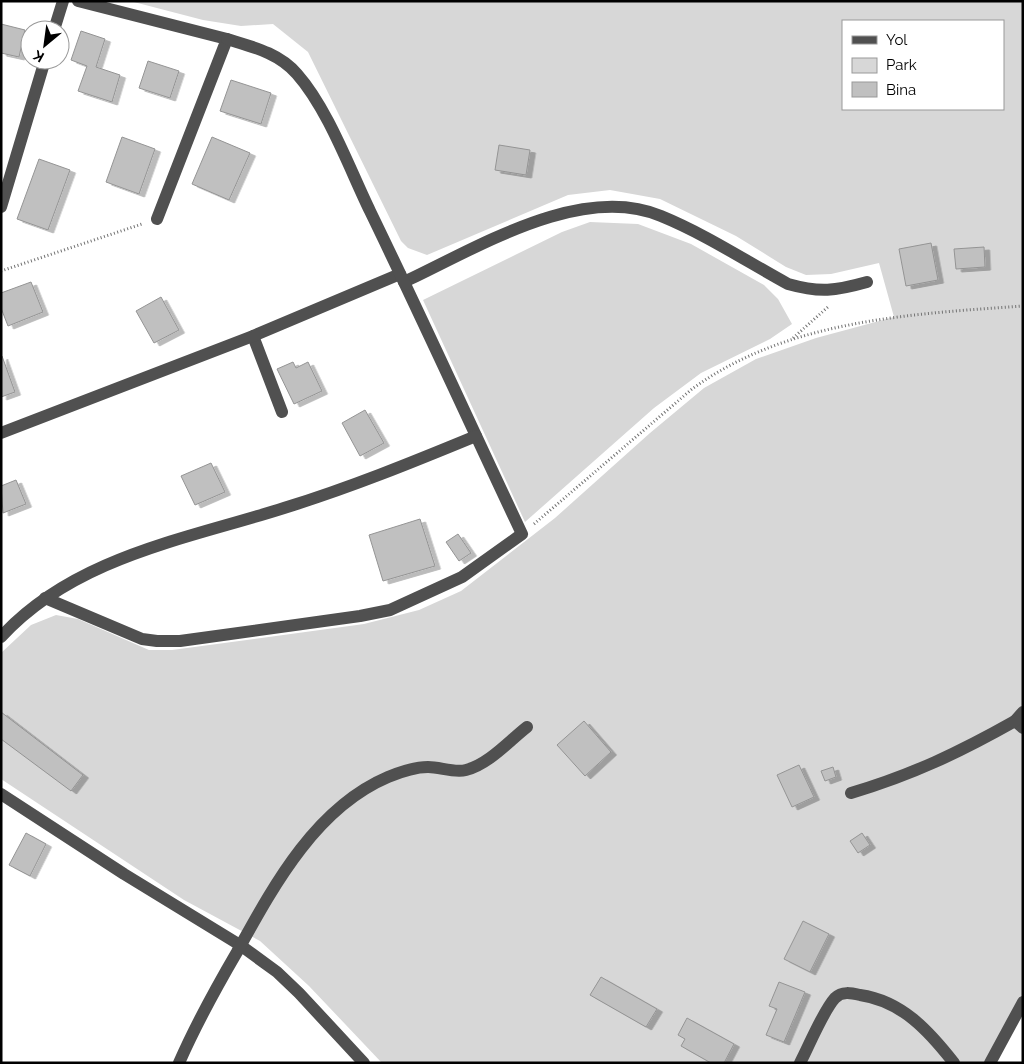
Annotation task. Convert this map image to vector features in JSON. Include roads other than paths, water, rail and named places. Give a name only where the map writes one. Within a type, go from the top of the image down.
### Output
[{"type":"street","points":[[57,20],[63,1]]},
{"type":"street","points":[[46,598],[142,639],[157,642],[180,641],[360,616],[390,610],[462,576],[522,534],[324,117],[305,84],[296,73],[272,54],[227,40],[78,1]]},
{"type":"street","points":[[157,219],[227,40]]},
{"type":"street","points":[[1,207],[42,70]]},
{"type":"street","points":[[1,433],[402,278],[512,232],[558,215],[598,206],[628,207],[660,216],[788,284],[811,290],[835,290],[866,282]]},
{"type":"street","points":[[252,336],[282,412]]},
{"type":"street","points":[[1,637],[19,618],[46,598],[138,551],[284,508],[386,472],[476,436]]},
{"type":"street","points":[[851,793],[890,781],[953,755],[1020,721]]},
{"type":"street","points":[[179,1063],[194,1030],[240,945],[283,873],[299,852],[338,810],[360,792],[406,770],[428,767],[464,770],[477,766],[527,727]]},
{"type":"street","points":[[1,794],[124,874],[240,945],[277,972],[364,1063]]},
{"type":"street","points":[[800,1063],[831,1003],[841,994],[849,993],[882,1000],[909,1014],[954,1063]]},
{"type":"street","points":[[990,1063],[1023,1002]]}]
